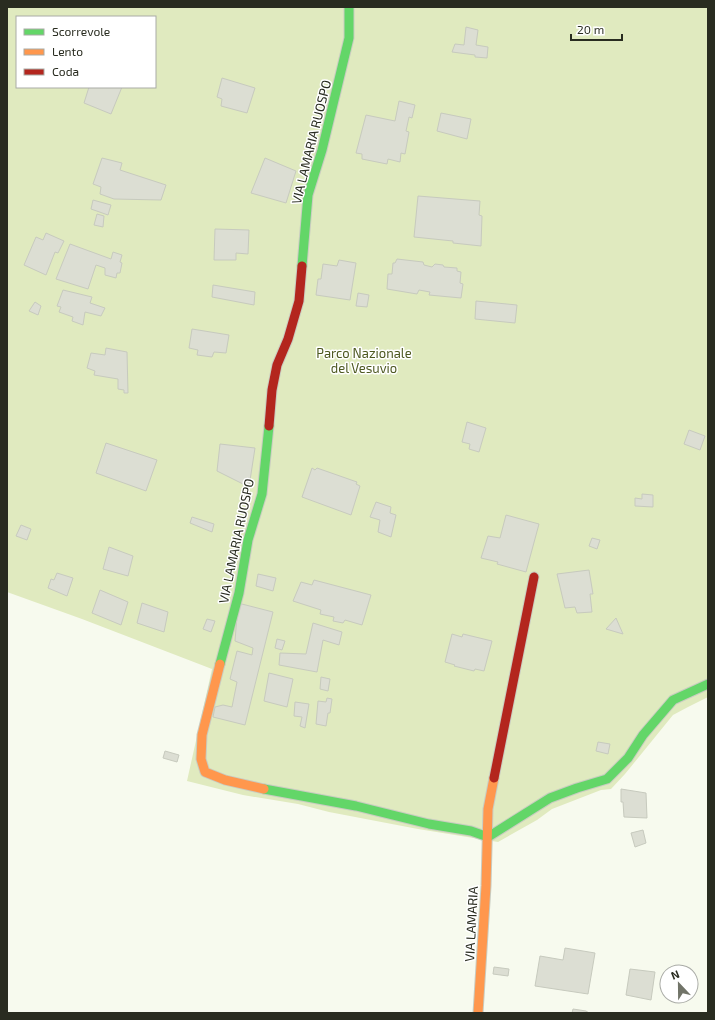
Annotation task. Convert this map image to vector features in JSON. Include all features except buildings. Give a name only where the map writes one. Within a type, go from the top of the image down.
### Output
[{"type":"street","name":"VIA LAMARIA RUOSPO","points":[[349,7],[349,38],[322,150],[308,195],[299,301],[288,339],[276,365],[272,390],[262,494],[248,540],[239,593],[202,735],[201,759],[205,772],[225,780],[269,790],[356,806],[429,824],[472,832],[488,837]]},
{"type":"street","name":"VIA LAMARIA","points":[[478,1013],[486,895],[488,810],[534,577]]},
{"type":"street","points":[[488,837],[550,798],[607,779],[628,758],[643,735],[673,700],[708,684]]},
{"type":"green space","name":"Parco Nazionale del Vesuvio","points":[[7,7],[708,7],[708,697],[673,715],[611,789],[601,790],[552,809],[537,820],[498,842],[329,812],[298,804],[243,795],[187,781],[212,669],[7,592]]},
{"type":"traffic: fast","points":[[302,266],[308,195],[322,150],[349,38],[349,7]]},
{"type":"traffic: fast","points":[[220,664],[239,593],[248,540],[262,494],[269,426]]},
{"type":"traffic: fast","points":[[488,837],[550,798],[607,779],[628,758],[643,735],[673,700],[708,684]]},
{"type":"traffic: fast","points":[[264,789],[356,806],[429,824],[471,831],[488,837]]},
{"type":"traffic: slow","points":[[220,664],[202,735],[201,759],[205,772],[225,780],[264,789]]},
{"type":"traffic: slow","points":[[478,1013],[486,886],[488,809],[494,778]]},
{"type":"traffic: jam","points":[[269,426],[272,390],[277,365],[288,339],[299,301],[302,266]]},
{"type":"traffic: jam","points":[[494,778],[534,577]]}]
